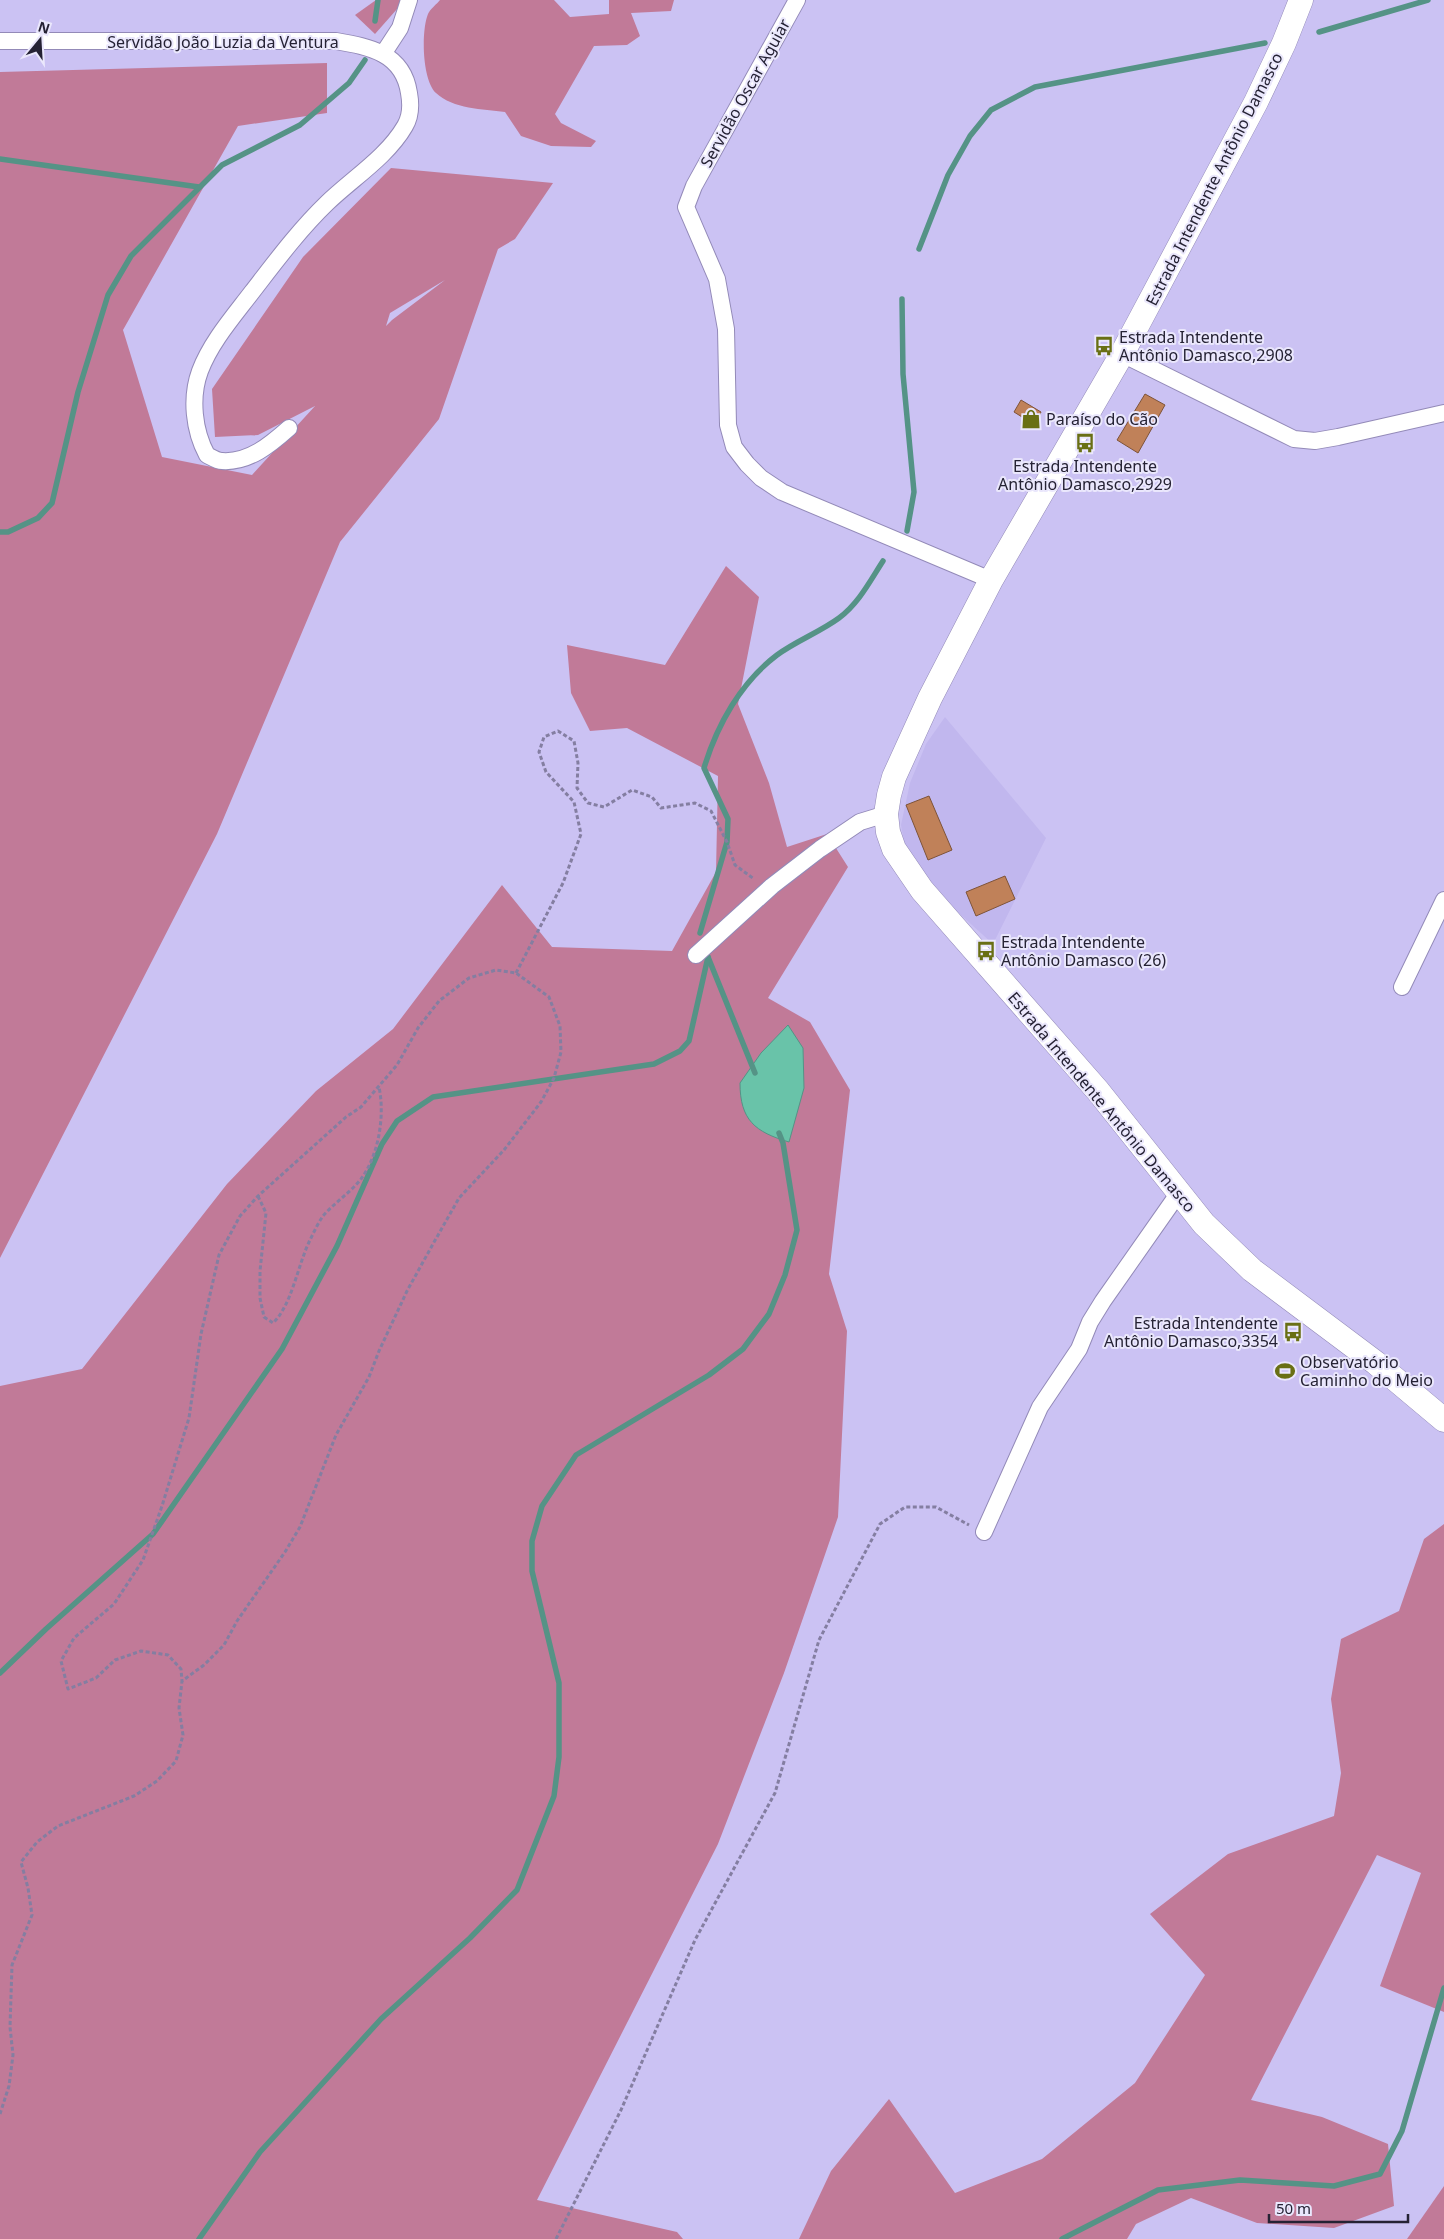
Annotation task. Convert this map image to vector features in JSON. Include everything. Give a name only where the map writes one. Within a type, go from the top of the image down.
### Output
[{"type":"main road","name":"Estrada Intendente Antônio Damasco","points":[[1301,0],[1284,43],[1256,102],[1122,354],[992,580],[908,742],[894,777],[886,814],[888,832],[894,850],[906,870],[1098,1091],[1178,1194],[1224,1245],[1252,1270],[1376,1363],[1444,1420]]},
{"type":"street","points":[[289,428],[267,448],[246,457],[221,461],[207,455],[198,440],[194,407],[200,372],[230,320],[290,242],[323,207],[395,140],[406,124],[411,107],[407,83],[398,65],[383,54],[400,28],[409,0]]},
{"type":"street","name":"Servidão Oscar Aguiar","points":[[797,0],[694,186],[686,207],[717,279],[726,329],[728,425],[734,447],[761,478],[782,492],[992,580]]},
{"type":"street","name":"Servidão João Luzia da Ventura","points":[[0,41],[336,41],[370,47],[383,54]]},
{"type":"street","points":[[1122,354],[1294,439],[1314,441],[1338,437],[1444,413]]},
{"type":"street","points":[[696,955],[772,886],[844,832],[860,822],[886,814]]},
{"type":"street","points":[[1402,987],[1444,900]]},
{"type":"street","points":[[984,1532],[1040,1407],[1079,1349],[1090,1322],[1103,1301],[1178,1194]]},
{"type":"path","points":[[516,973],[563,883],[581,834],[574,802],[546,772],[539,752],[544,737],[558,731],[574,741],[578,763],[577,788],[588,803],[604,806],[632,790],[652,797],[661,808],[695,803],[711,811],[727,842],[735,865],[750,877],[772,886]]},
{"type":"path","points":[[0,2114],[9,2086],[14,2055],[10,2027],[12,1965],[32,1915],[28,1888],[21,1862],[38,1842],[58,1826],[134,1796],[157,1781],[176,1761],[183,1735],[179,1708],[182,1681],[181,1669],[168,1656],[141,1652],[115,1660],[96,1678],[68,1689],[61,1661],[74,1638],[114,1604],[143,1560],[189,1418],[201,1334],[219,1255],[240,1216],[258,1196],[346,1117],[361,1107],[379,1087],[397,1064],[418,1028],[440,1001],[469,978],[496,970],[516,973],[548,997],[560,1026],[561,1052],[554,1078],[541,1102],[504,1150],[459,1198],[403,1300],[378,1351],[369,1377],[336,1435],[300,1526],[285,1552],[236,1621],[224,1645],[204,1665],[182,1681]]},
{"type":"path","points":[[258,1196],[266,1212],[260,1271],[260,1298],[264,1317],[273,1323],[281,1315],[298,1266],[323,1216],[362,1177],[374,1153],[380,1127],[382,1100],[379,1087]]},
{"type":"path","points":[[556,2239],[621,2110],[695,1940],[775,1793],[819,1640],[880,1524],[905,1507],[936,1507],[984,1532]]},
{"type":"shaded area","points":[[376,0],[405,0],[375,34],[355,15]]},
{"type":"shaded area","points":[[440,0],[554,0],[570,17],[609,14],[609,0],[674,0],[671,11],[631,13],[640,36],[627,45],[594,46],[555,114],[561,123],[596,141],[591,147],[551,146],[521,136],[505,112],[460,105],[436,93],[431,87],[425,67],[424,32],[430,10]]},
{"type":"shaded area","points":[[327,63],[327,113],[238,126],[123,330],[162,457],[252,475],[315,406],[258,435],[215,437],[212,389],[303,257],[391,168],[553,183],[515,239],[498,249],[439,419],[340,542],[217,834],[0,1258],[0,72]],"holes":[[[445,280],[386,326],[390,313]]]},
{"type":"shaded area","points":[[726,566],[759,597],[738,704],[769,783],[787,847],[827,834],[848,867],[768,998],[810,1022],[850,1090],[829,1274],[847,1331],[838,1517],[784,1673],[718,1844],[537,2200],[677,2232],[683,2239],[0,2239],[0,1386],[82,1369],[227,1184],[316,1091],[393,1029],[502,885],[552,947],[672,951],[716,872],[718,776],[627,728],[590,731],[571,693],[567,645],[665,665]]},
{"type":"shaded area","points":[[945,717],[1046,838],[993,944],[920,878],[907,857],[901,825],[910,783],[926,744]]},
{"type":"shaded area","points":[[788,1025],[803,1048],[804,1088],[789,1142],[767,1134],[752,1123],[743,1106],[740,1083],[761,1053]]},
{"type":"shaded area","points":[[1444,1524],[1444,2012],[1380,1986],[1421,1873],[1377,1855],[1251,2100],[1322,2117],[1388,2144],[1394,2206],[1334,2228],[1257,2223],[1191,2198],[1136,2224],[1127,2239],[799,2239],[831,2171],[889,2099],[955,2193],[1042,2159],[1135,2083],[1205,1975],[1150,1914],[1228,1854],[1334,1816],[1341,1773],[1331,1699],[1341,1639],[1399,1611],[1424,1539]]},
{"type":"shaded area","points":[[1444,2186],[1444,2239],[1407,2239]]},
{"type":"building","points":[[1145,394],[1165,405],[1138,453],[1117,440]]},
{"type":"building","name":"Paraíso do Cão","points":[[1021,400],[1041,412],[1035,425],[1014,412]]},
{"type":"building","points":[[929,796],[952,850],[928,860],[906,805]]},
{"type":"building","points":[[1005,876],[1015,899],[976,916],[966,892]]},
{"type":"waterway","points":[[375,21],[378,0]]},
{"type":"waterway","points":[[1319,32],[1428,0]]},
{"type":"waterway","points":[[919,249],[948,175],[970,136],[991,110],[1035,87],[1265,43]]},
{"type":"waterway","points":[[0,532],[8,532],[38,518],[52,503],[78,392],[108,295],[131,256],[222,165],[300,125],[349,83],[365,60]]},
{"type":"waterway","points":[[0,159],[199,187]]},
{"type":"waterway","points":[[902,299],[903,374],[914,492],[907,531]]},
{"type":"waterway","points":[[700,933],[727,842],[728,819],[704,768],[723,720],[742,691],[764,666],[784,650],[832,623],[846,612],[864,591],[883,561]]},
{"type":"waterway","points":[[708,957],[755,1073]]},
{"type":"waterway","points":[[0,1673],[46,1629],[153,1534],[282,1349],[337,1246],[382,1144],[397,1121],[433,1097],[654,1064],[680,1051],[689,1041],[708,957]]},
{"type":"waterway","points":[[199,2239],[260,2152],[381,2019],[470,1938],[517,1890],[554,1796],[559,1757],[559,1683],[532,1571],[532,1541],[542,1506],[576,1455],[709,1375],[743,1349],[769,1314],[785,1275],[797,1230],[783,1143],[779,1133]]},
{"type":"waterway","points":[[1062,2239],[1158,2190],[1240,2180],[1334,2186],[1380,2174],[1402,2131],[1444,1988]]},
{"type":"place","name":"Estrada Intendente Antônio Damasco,2908","points":[[1104,346]]},
{"type":"place","name":"Paraíso do Cão","points":[[1031,419]]},
{"type":"place","name":"Estrada Intendente Antônio Damasco,2929","points":[[1085,443]]},
{"type":"place","name":"Estrada Intendente Antônio Damasco (26)","points":[[986,951]]},
{"type":"place","name":"Estrada Intendente Antônio Damasco,3354","points":[[1293,1332]]},
{"type":"place","name":"Observatório Caminho do Meio","points":[[1285,1371]]}]
